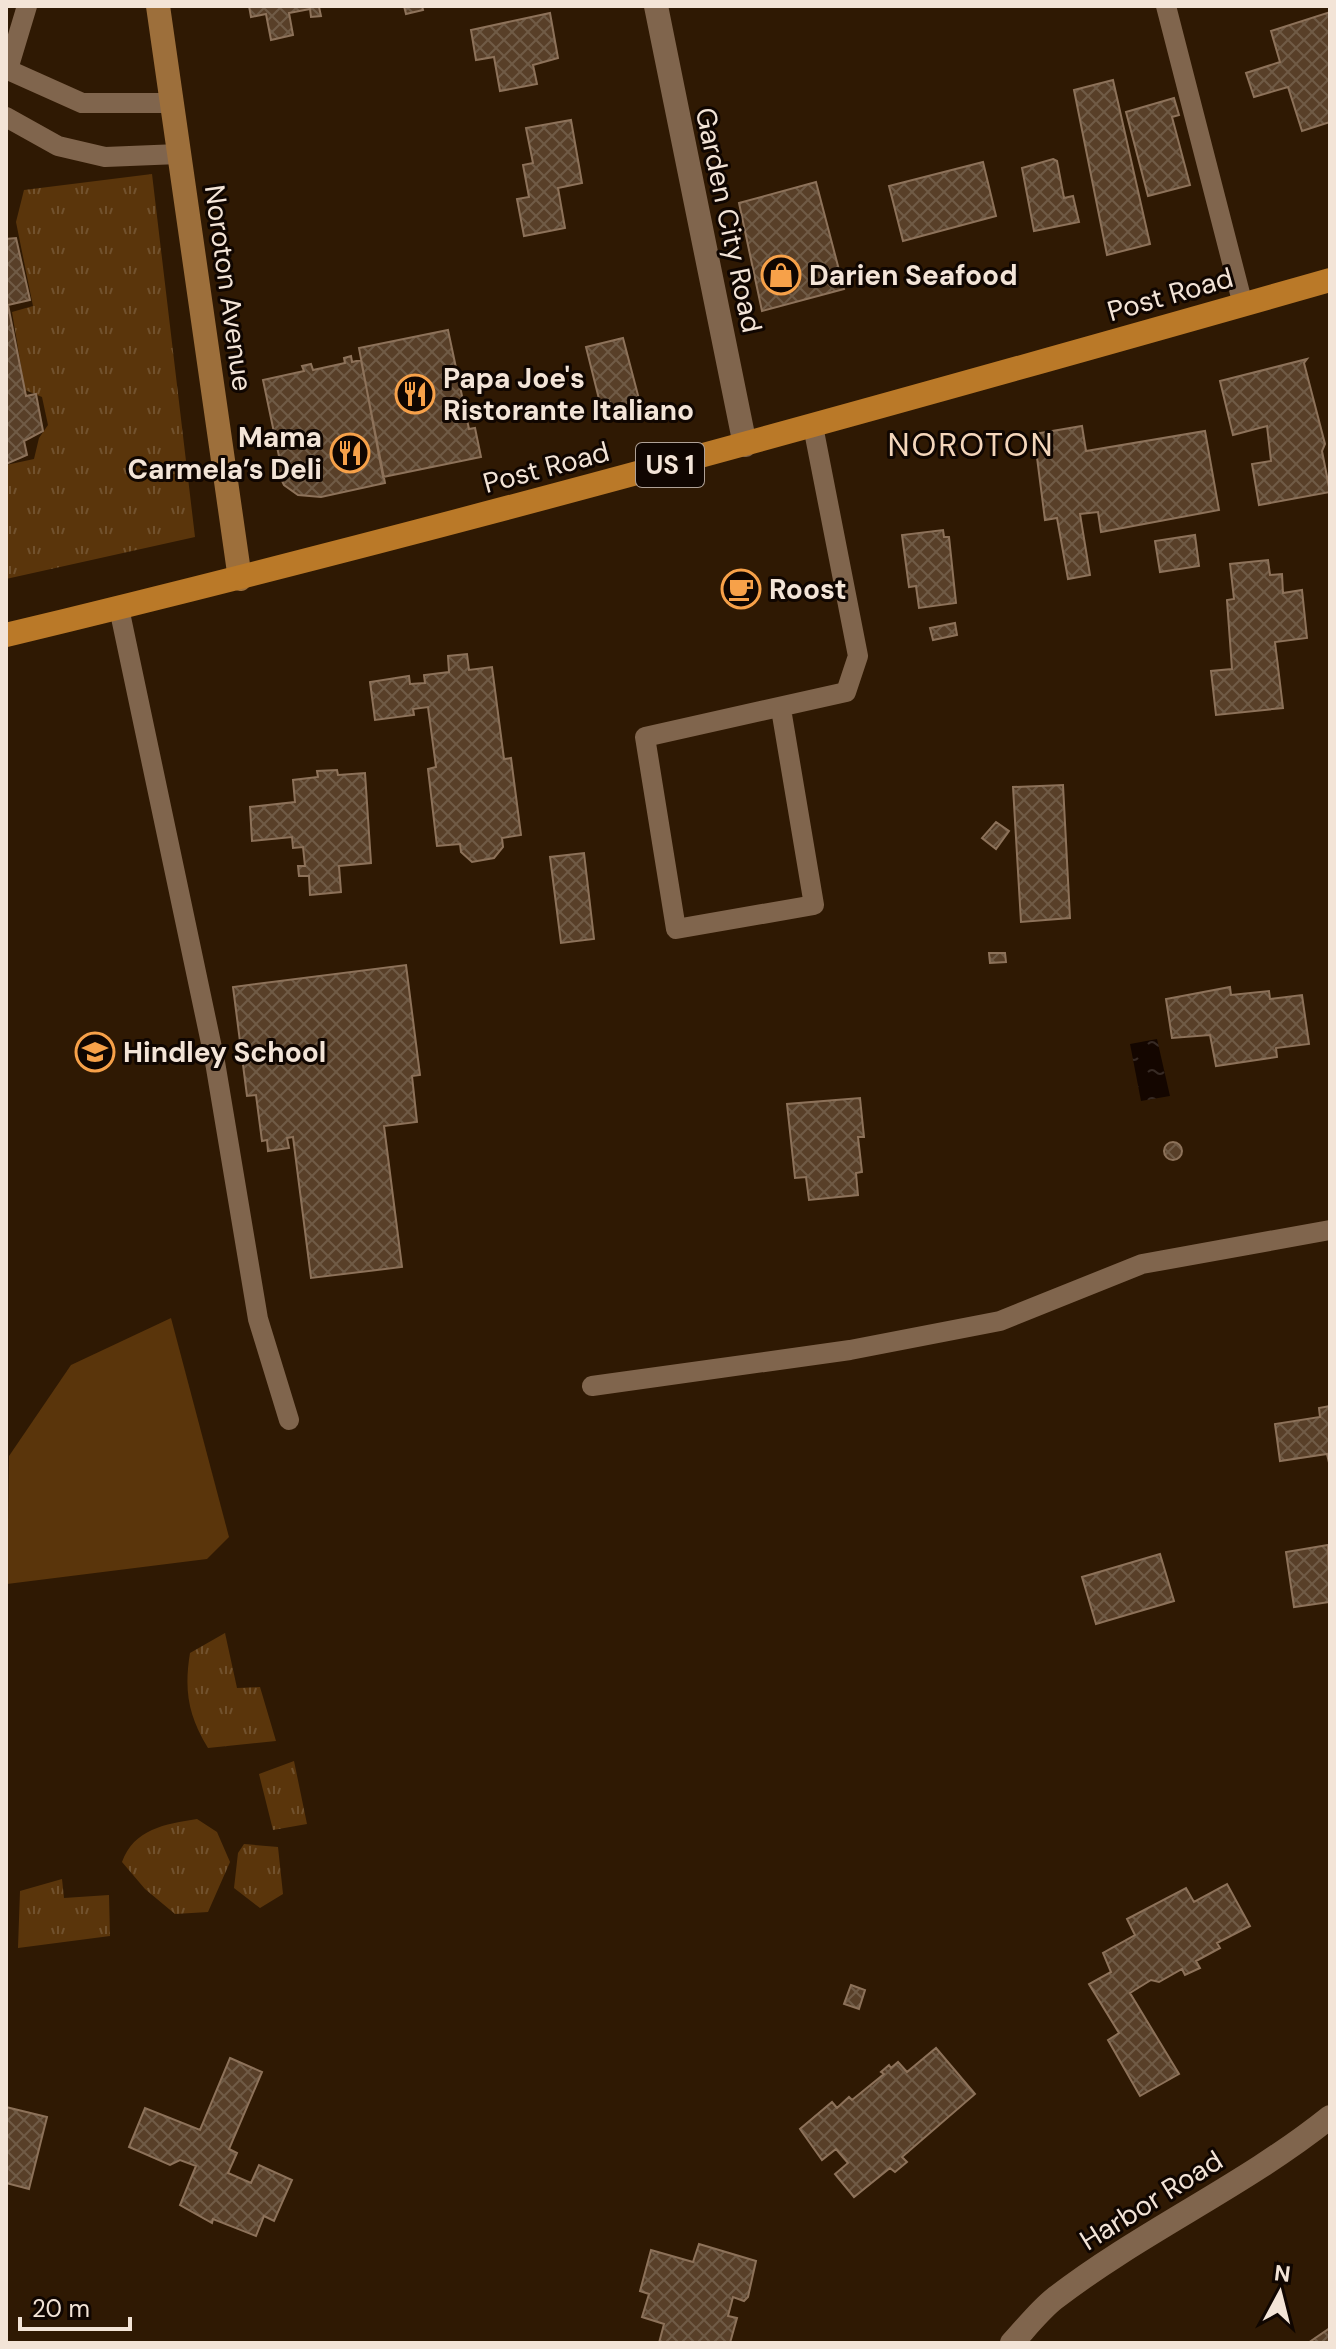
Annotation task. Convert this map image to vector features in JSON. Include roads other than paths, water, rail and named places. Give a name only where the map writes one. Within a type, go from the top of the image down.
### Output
[{"type":"main road","name":"Noroton Avenue","points":[[158,6],[240,579]]},
{"type":"main road","name":"Post Road","points":[[6,635],[240,579],[745,445],[1330,280]]},
{"type":"street","name":"Garden City Road","points":[[656,6],[745,445]]},
{"type":"street","name":"Harbor Road","points":[[1012,2343],[1065,2292],[1153,2230],[1282,2155],[1330,2117]]},
{"type":"lane","points":[[27,6],[7,69],[82,103],[172,103]]},
{"type":"lane","points":[[1166,6],[1243,305]]},
{"type":"lane","points":[[6,117],[58,146],[105,157],[179,154]]},
{"type":"lane","points":[[781,709],[814,905],[676,929],[645,737],[846,692],[858,656],[813,426]]},
{"type":"lane","points":[[119,608],[215,1062],[258,1319],[289,1420]]},
{"type":"lane","points":[[592,1386],[850,1350],[1000,1321],[1142,1264],[1330,1230]]},
{"type":"water","points":[[1157,1039],[1170,1096],[1141,1101],[1130,1044]]},
{"type":"place","name":"Darien Seafood","points":[[781,275]]},
{"type":"place","name":"Papa Joe's Ristorante Italiano","points":[[415,394]]},
{"type":"place","name":"Mama Carmela’s Deli","points":[[350,453]]},
{"type":"place","name":"Roost","points":[[741,589]]},
{"type":"place","name":"Hindley School","points":[[95,1052]]},
{"type":"district","name":"NOROTON","points":[[971,445]]}]
